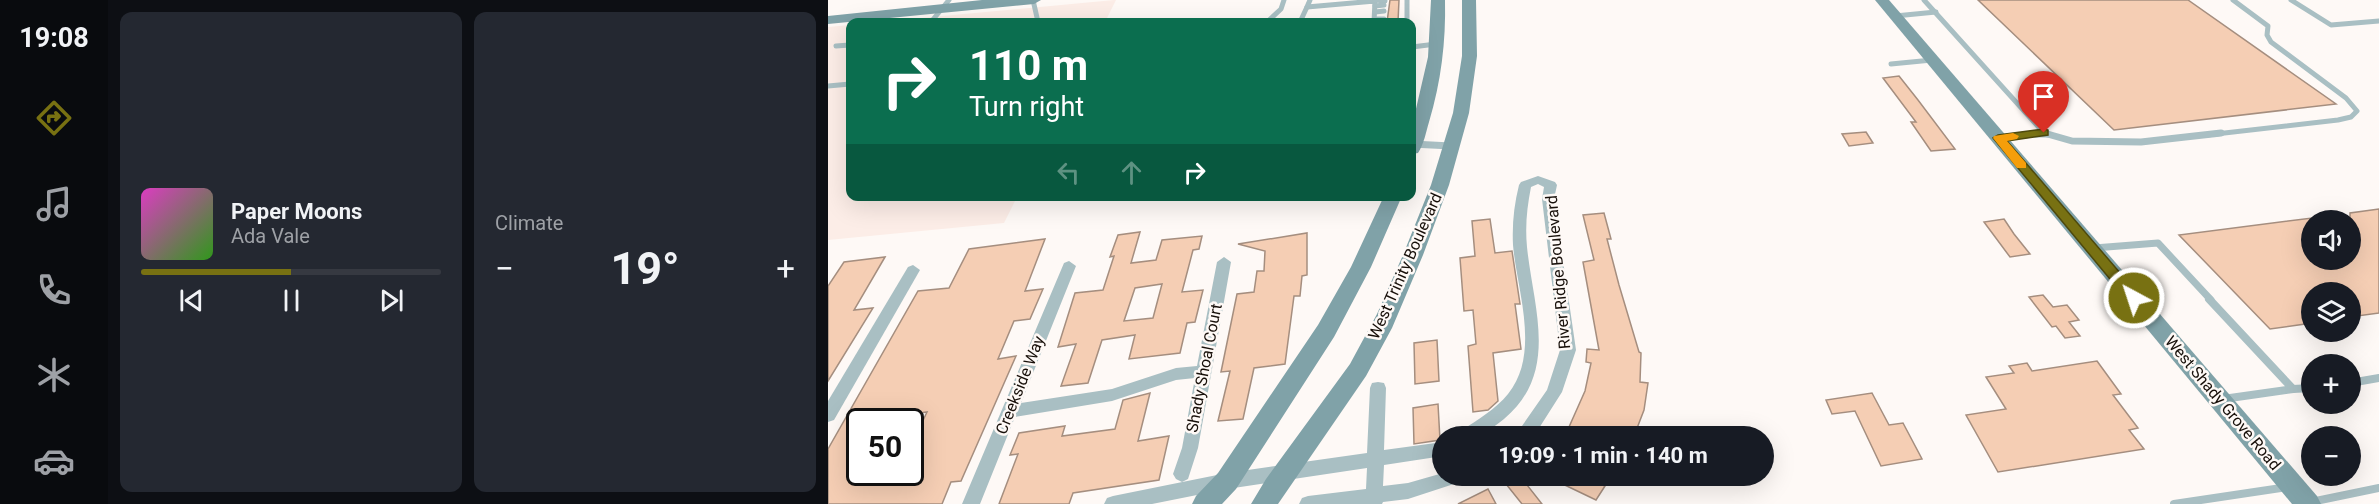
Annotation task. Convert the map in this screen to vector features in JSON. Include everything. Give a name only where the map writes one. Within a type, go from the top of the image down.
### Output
[{"type":"main road","points":[[828,8],[916,0]]},
{"type":"main road","points":[[828,20],[946,3],[1033,0]]},
{"type":"main road","points":[[1416,135],[1426,108],[1436,44],[1438,0]]},
{"type":"main road","name":"West Trinity Boulevard","points":[[1264,504],[1283,473],[1358,369],[1385,318],[1428,219],[1454,146],[1469,65],[1469,0]]},
{"type":"main road","name":"West Shady Grove Road","points":[[1882,0],[2302,498]]},
{"type":"main road","points":[[1205,504],[1227,481],[1326,331],[1361,267],[1391,201]]},
{"type":"street","name":"River Ridge Boulevard","points":[[1481,426],[1495,416],[1519,392],[1531,359],[1533,322],[1519,227],[1525,185],[1538,180],[1551,185],[1548,199],[1568,350],[1554,392],[1530,426]]},
{"type":"street","name":"Shady Shoal Court","points":[[1182,474],[1224,262]]},
{"type":"street","name":"Creekside Way","points":[[971,504],[1069,266]]},
{"type":"street","points":[[828,415],[913,270]]},
{"type":"street","points":[[1009,411],[1112,395],[1176,374],[1204,371]]},
{"type":"street","points":[[1374,500],[1378,388]]},
{"type":"street","points":[[1113,504],[1227,481],[1432,451]]},
{"type":"street","points":[[1308,504],[1374,500],[1432,484]]},
{"type":"lane","points":[[1033,0],[1037,18]]},
{"type":"lane","points":[[1271,18],[1281,9],[1284,0]]},
{"type":"lane","points":[[1302,18],[1310,0]]},
{"type":"lane","points":[[1924,0],[2044,133]]},
{"type":"lane","points":[[1998,138],[2044,133],[2072,141],[2175,139],[2338,120],[2351,117],[2358,111],[2346,98],[2271,42],[2267,35],[2268,26],[2233,0]]},
{"type":"lane","points":[[2291,0],[2331,25],[2379,21]]},
{"type":"lane","points":[[934,18],[946,3]]},
{"type":"lane","points":[[1399,7],[1406,4]]},
{"type":"lane","points":[[1375,5],[1384,6]]},
{"type":"lane","points":[[1306,7],[1384,6]]},
{"type":"lane","points":[[1895,16],[1936,12]]},
{"type":"lane","points":[[1416,46],[1436,44]]},
{"type":"lane","points":[[836,46],[846,45]]},
{"type":"lane","points":[[1891,64],[1932,60]]},
{"type":"lane","points":[[828,86],[846,84]]},
{"type":"lane","points":[[1416,146],[1454,146]]},
{"type":"lane","points":[[2091,248],[2158,243],[2293,389]]},
{"type":"lane","points":[[2361,381],[2379,378]]},
{"type":"lane","points":[[2220,400],[2301,389]]},
{"type":"lane","points":[[2174,504],[2302,498],[2379,488]]},
{"type":"shaded area","points":[[1116,0],[1107,18],[921,18]]},
{"type":"shaded area","points":[[846,25],[846,201],[1015,201],[1004,223],[828,240],[828,27]]},
{"type":"building","points":[[1390,0],[1399,0],[1398,18],[1388,18]]},
{"type":"building","points":[[1978,0],[2188,0],[2336,104],[2114,130]]},
{"type":"building","points":[[1899,76],[1955,149],[1931,151],[1911,122],[1916,122],[1883,78]]},
{"type":"building","points":[[1866,132],[1873,143],[1849,146],[1842,134]]},
{"type":"building","points":[[2379,209],[2379,313],[2361,315],[2361,282],[2301,282],[2301,325],[2270,329],[2179,235],[2301,219],[2301,270],[2361,270],[2361,211]]},
{"type":"building","points":[[1604,213],[1611,239],[1607,239],[1619,285],[1641,353],[1640,382],[1648,383],[1644,410],[1638,426],[1569,426],[1585,391],[1591,363],[1586,362],[1587,349],[1599,350],[1583,262],[1594,260],[1583,215]]},
{"type":"building","points":[[1490,219],[1495,253],[1512,251],[1520,304],[1515,304],[1521,349],[1493,353],[1498,401],[1488,410],[1473,412],[1468,346],[1476,344],[1473,310],[1464,311],[1460,258],[1475,256],[1472,221]]},
{"type":"building","points":[[2004,219],[2030,254],[2010,257],[1984,222]]},
{"type":"building","points":[[1140,232],[1131,263],[1156,260],[1162,240],[1202,236],[1199,249],[1193,250],[1182,292],[1203,290],[1195,322],[1187,323],[1180,353],[1129,359],[1135,335],[1102,340],[1088,383],[1061,386],[1076,344],[1058,347],[1075,293],[1103,290],[1114,256],[1110,257],[1118,235]],"holes":[[[1162,284],[1153,318],[1124,321],[1135,288]]]},
{"type":"building","points":[[1307,233],[1307,275],[1302,276],[1300,296],[1294,296],[1285,364],[1254,368],[1243,419],[1218,421],[1230,371],[1221,372],[1237,294],[1254,292],[1257,271],[1264,271],[1265,251],[1238,244]]},
{"type":"building","points":[[1045,239],[1025,291],[1043,289],[1030,319],[1014,321],[998,359],[1016,356],[961,481],[951,482],[942,504],[828,504],[828,449],[846,417],[846,486],[924,486],[924,418],[927,412],[924,412],[924,408],[851,408],[918,291],[949,288],[969,249]]},
{"type":"building","points":[[885,257],[854,310],[873,308],[828,381],[828,286],[844,262]]},
{"type":"building","points":[[2043,295],[2053,307],[2067,305],[2079,320],[2069,322],[2080,336],[2065,338],[2056,326],[2052,327],[2029,297]]},
{"type":"building","points":[[1437,340],[1439,381],[1415,384],[1414,343]]},
{"type":"building","points":[[2097,361],[2121,394],[2113,395],[2138,428],[2129,430],[2144,449],[1998,472],[1966,415],[2006,409],[1986,377],[2014,373],[2009,366],[2027,363],[2032,371]]},
{"type":"building","points":[[1150,393],[1138,441],[1169,436],[1159,480],[1073,493],[1069,504],[999,504],[1018,454],[1010,455],[1019,433],[1065,426],[1062,436],[1115,429],[1123,400]]},
{"type":"building","points":[[1872,393],[1889,425],[1903,423],[1922,459],[1881,466],[1855,411],[1832,414],[1826,400]]},
{"type":"building","points":[[1438,404],[1439,426],[1432,426],[1432,441],[1414,444],[1413,408]]},
{"type":"building","points":[[1508,486],[1528,486],[1542,504],[1522,504]]},
{"type":"building","points":[[1567,486],[1605,486],[1596,500]]},
{"type":"building","points":[[1488,489],[1496,504],[1458,504]]},
{"type":"slow traffic","points":[[2013,136],[1998,138],[2022,166]]},
{"type":"route","points":[[2044,133],[1998,138],[2134,298]]}]
